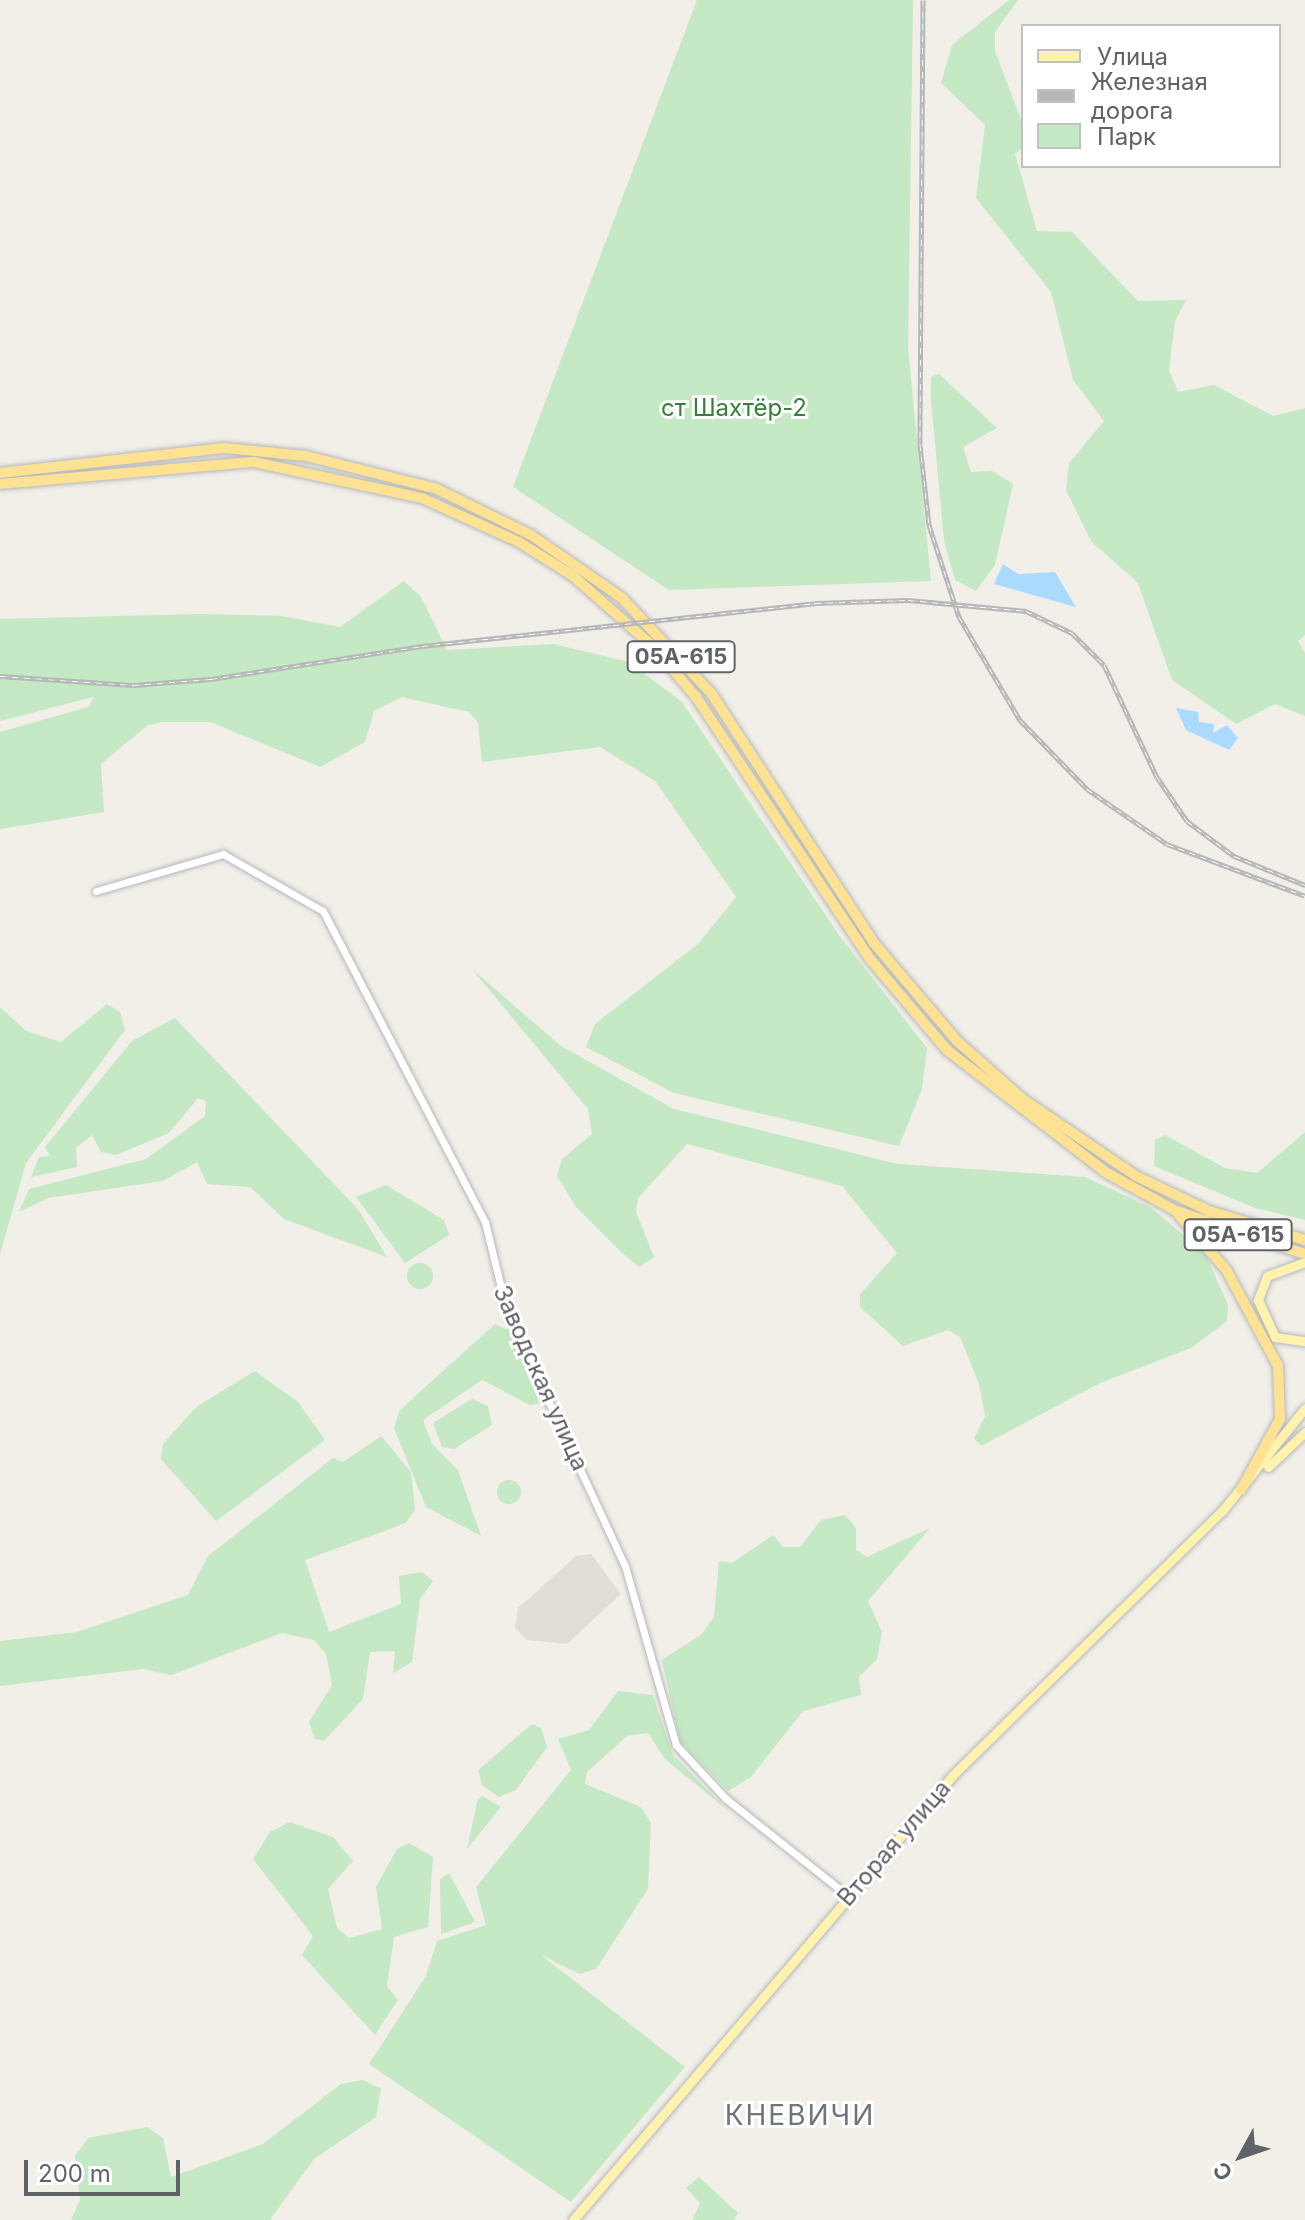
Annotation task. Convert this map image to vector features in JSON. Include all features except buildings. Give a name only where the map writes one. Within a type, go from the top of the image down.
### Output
[{"type":"highway","name":"05А-615","points":[[0,473],[224,448],[306,456],[437,489],[531,535],[622,598],[711,693],[874,943],[957,1041],[1024,1100],[1136,1176],[1209,1211],[1305,1240]]},
{"type":"highway","name":"05А-615","points":[[0,484],[254,462],[338,474],[422,498],[519,542],[609,606],[680,677],[871,960],[947,1050],[1057,1141],[1174,1210],[1305,1254]]},
{"type":"highway","points":[[1174,1210],[1227,1271],[1278,1366],[1280,1419],[1241,1490]]},
{"type":"main road","points":[[1305,1262],[1267,1276],[1258,1300],[1275,1337],[1305,1341]]},
{"type":"main road","points":[[1241,1490],[1305,1408]]},
{"type":"main road","points":[[1241,1490],[1305,1432]]},
{"type":"main road","name":"Вторая улица","points":[[573,2220],[953,1775],[1241,1490]]},
{"type":"street","name":"Заводская улица","points":[[96,891],[223,854],[323,911],[485,1222],[507,1312],[625,1566],[676,1745],[725,1798],[848,1896]]},
{"type":"shaded area","points":[[591,1554],[621,1594],[567,1644],[527,1640],[515,1628],[518,1608],[576,1556]]},
{"type":"green space","name":"ст Шахтёр-2","points":[[697,0],[913,0],[908,348],[931,581],[669,590],[513,487]]},
{"type":"green space","points":[[1009,0],[1018,0],[995,32],[995,51],[1021,120],[1021,149],[1015,154],[1037,231],[1072,232],[1138,301],[1186,300],[1175,321],[1169,370],[1178,392],[1214,385],[1273,416],[1305,408],[1305,635],[1298,641],[1305,653],[1305,716],[1275,704],[1236,724],[1172,680],[1138,583],[1091,541],[1066,490],[1069,463],[1104,421],[1073,380],[1051,292],[976,198],[985,125],[941,83],[952,45]]},
{"type":"green space","points":[[939,374],[997,428],[963,447],[971,472],[992,471],[1013,484],[995,565],[976,591],[955,580],[944,541],[931,400],[931,377]]},
{"type":"green space","points":[[404,581],[421,597],[447,650],[554,644],[629,662],[682,702],[839,935],[927,1048],[922,1089],[899,1146],[674,1093],[586,1047],[595,1024],[698,944],[736,897],[655,781],[600,747],[482,762],[478,723],[469,712],[402,697],[374,711],[365,742],[320,767],[210,722],[162,722],[148,725],[101,764],[104,812],[0,829],[0,732],[88,707],[94,697],[0,721],[0,619],[199,614],[282,616],[340,627]]},
{"type":"green space","points":[[472,969],[561,1046],[674,1109],[898,1164],[1085,1177],[1150,1207],[1205,1253],[1228,1305],[1227,1321],[1191,1348],[1100,1383],[981,1446],[974,1438],[985,1416],[979,1384],[960,1337],[948,1330],[903,1346],[860,1307],[860,1294],[897,1253],[842,1186],[687,1144],[638,1198],[636,1212],[654,1257],[639,1267],[622,1253],[576,1207],[557,1176],[562,1159],[592,1134],[588,1109]]},
{"type":"green space","points":[[107,1004],[120,1012],[125,1030],[26,1163],[0,1254],[0,1007],[26,1031],[61,1042]]},
{"type":"green space","points":[[175,1018],[358,1209],[387,1257],[284,1219],[250,1187],[207,1184],[197,1162],[163,1181],[48,1198],[19,1212],[29,1189],[146,1159],[205,1116],[206,1101],[198,1098],[169,1133],[116,1155],[101,1152],[92,1135],[76,1148],[77,1167],[31,1177],[39,1157],[50,1156],[45,1147],[132,1041]]},
{"type":"green space","points":[[1305,1132],[1305,1220],[1255,1208],[1154,1166],[1155,1140],[1165,1135],[1225,1168],[1257,1173]]},
{"type":"green space","points":[[386,1185],[444,1220],[449,1235],[405,1263],[356,1197]]},
{"type":"green space","points":[[420,1263],[429,1267],[433,1276],[429,1285],[420,1289],[411,1285],[407,1276],[411,1267]]},
{"type":"green space","points":[[495,1324],[508,1330],[542,1403],[530,1405],[482,1380],[423,1420],[432,1444],[458,1470],[481,1536],[426,1507],[394,1428],[400,1410]]},
{"type":"green space","points":[[255,1371],[298,1402],[325,1440],[216,1521],[161,1459],[163,1444],[196,1407]]},
{"type":"green space","points":[[472,1399],[488,1406],[492,1425],[454,1449],[442,1447],[433,1423]]},
{"type":"green space","points":[[381,1436],[411,1472],[415,1510],[406,1523],[305,1560],[329,1632],[401,1604],[399,1576],[422,1572],[433,1581],[420,1599],[412,1662],[393,1673],[395,1651],[370,1652],[363,1699],[324,1741],[315,1739],[309,1722],[332,1685],[326,1654],[314,1640],[282,1633],[171,1675],[143,1669],[0,1686],[0,1641],[77,1632],[188,1595],[208,1556],[333,1458],[343,1462]]},
{"type":"green space","points":[[509,1480],[518,1483],[521,1492],[518,1501],[509,1504],[500,1501],[497,1492],[500,1483]]},
{"type":"green space","points":[[845,1515],[856,1528],[856,1550],[867,1557],[930,1528],[868,1601],[882,1632],[877,1659],[859,1677],[861,1695],[803,1711],[751,1777],[728,1791],[680,1741],[662,1660],[702,1634],[714,1617],[719,1561],[732,1563],[773,1535],[783,1547],[800,1547],[821,1520]]},
{"type":"green space","points":[[618,1691],[653,1695],[673,1755],[726,1809],[665,1759],[648,1733],[627,1736],[587,1772],[585,1784],[641,1807],[651,1823],[648,1889],[596,1969],[580,1974],[541,1955],[685,2067],[571,2202],[369,2064],[426,1976],[437,1941],[486,1925],[476,1887],[571,1770],[558,1739],[589,1730]]},
{"type":"green space","points":[[532,1724],[541,1728],[547,1747],[516,1790],[499,1797],[482,1785],[478,1770]]},
{"type":"green space","points":[[482,1796],[501,1807],[467,1849],[477,1802]]},
{"type":"green space","points":[[290,1822],[333,1837],[353,1861],[328,1889],[337,1928],[349,1938],[382,1929],[376,1887],[397,1849],[409,1843],[433,1857],[428,1927],[394,1937],[387,1986],[398,2000],[375,2035],[302,1955],[313,1936],[253,1859],[270,1832]]},
{"type":"green space","points":[[449,1873],[475,1922],[441,1934],[440,1879]]},
{"type":"green space","points":[[363,2080],[381,2089],[376,2117],[314,2159],[270,2220],[71,2220],[80,2200],[75,2156],[88,2138],[147,2127],[163,2138],[171,2177],[263,2144],[341,2084]]},
{"type":"green space","points":[[699,2177],[738,2213],[734,2220],[692,2220],[700,2203],[686,2188]]},
{"type":"water","points":[[1003,564],[1018,574],[1055,572],[1076,607],[994,584]]},
{"type":"water","points":[[1176,708],[1198,712],[1199,722],[1214,724],[1213,733],[1227,725],[1238,738],[1229,750],[1186,730]]},
{"type":"railway","points":[[923,0],[920,445],[929,525],[959,617],[1020,720],[1087,789],[1167,844],[1305,896]]},
{"type":"railway","points":[[0,676],[133,685],[211,679],[422,646],[815,603],[908,600],[1026,611],[1072,633],[1104,665],[1157,777],[1187,821],[1234,856],[1305,885]]},
{"type":"district","name":"КНЕВИЧИ","points":[[800,2115]]}]
